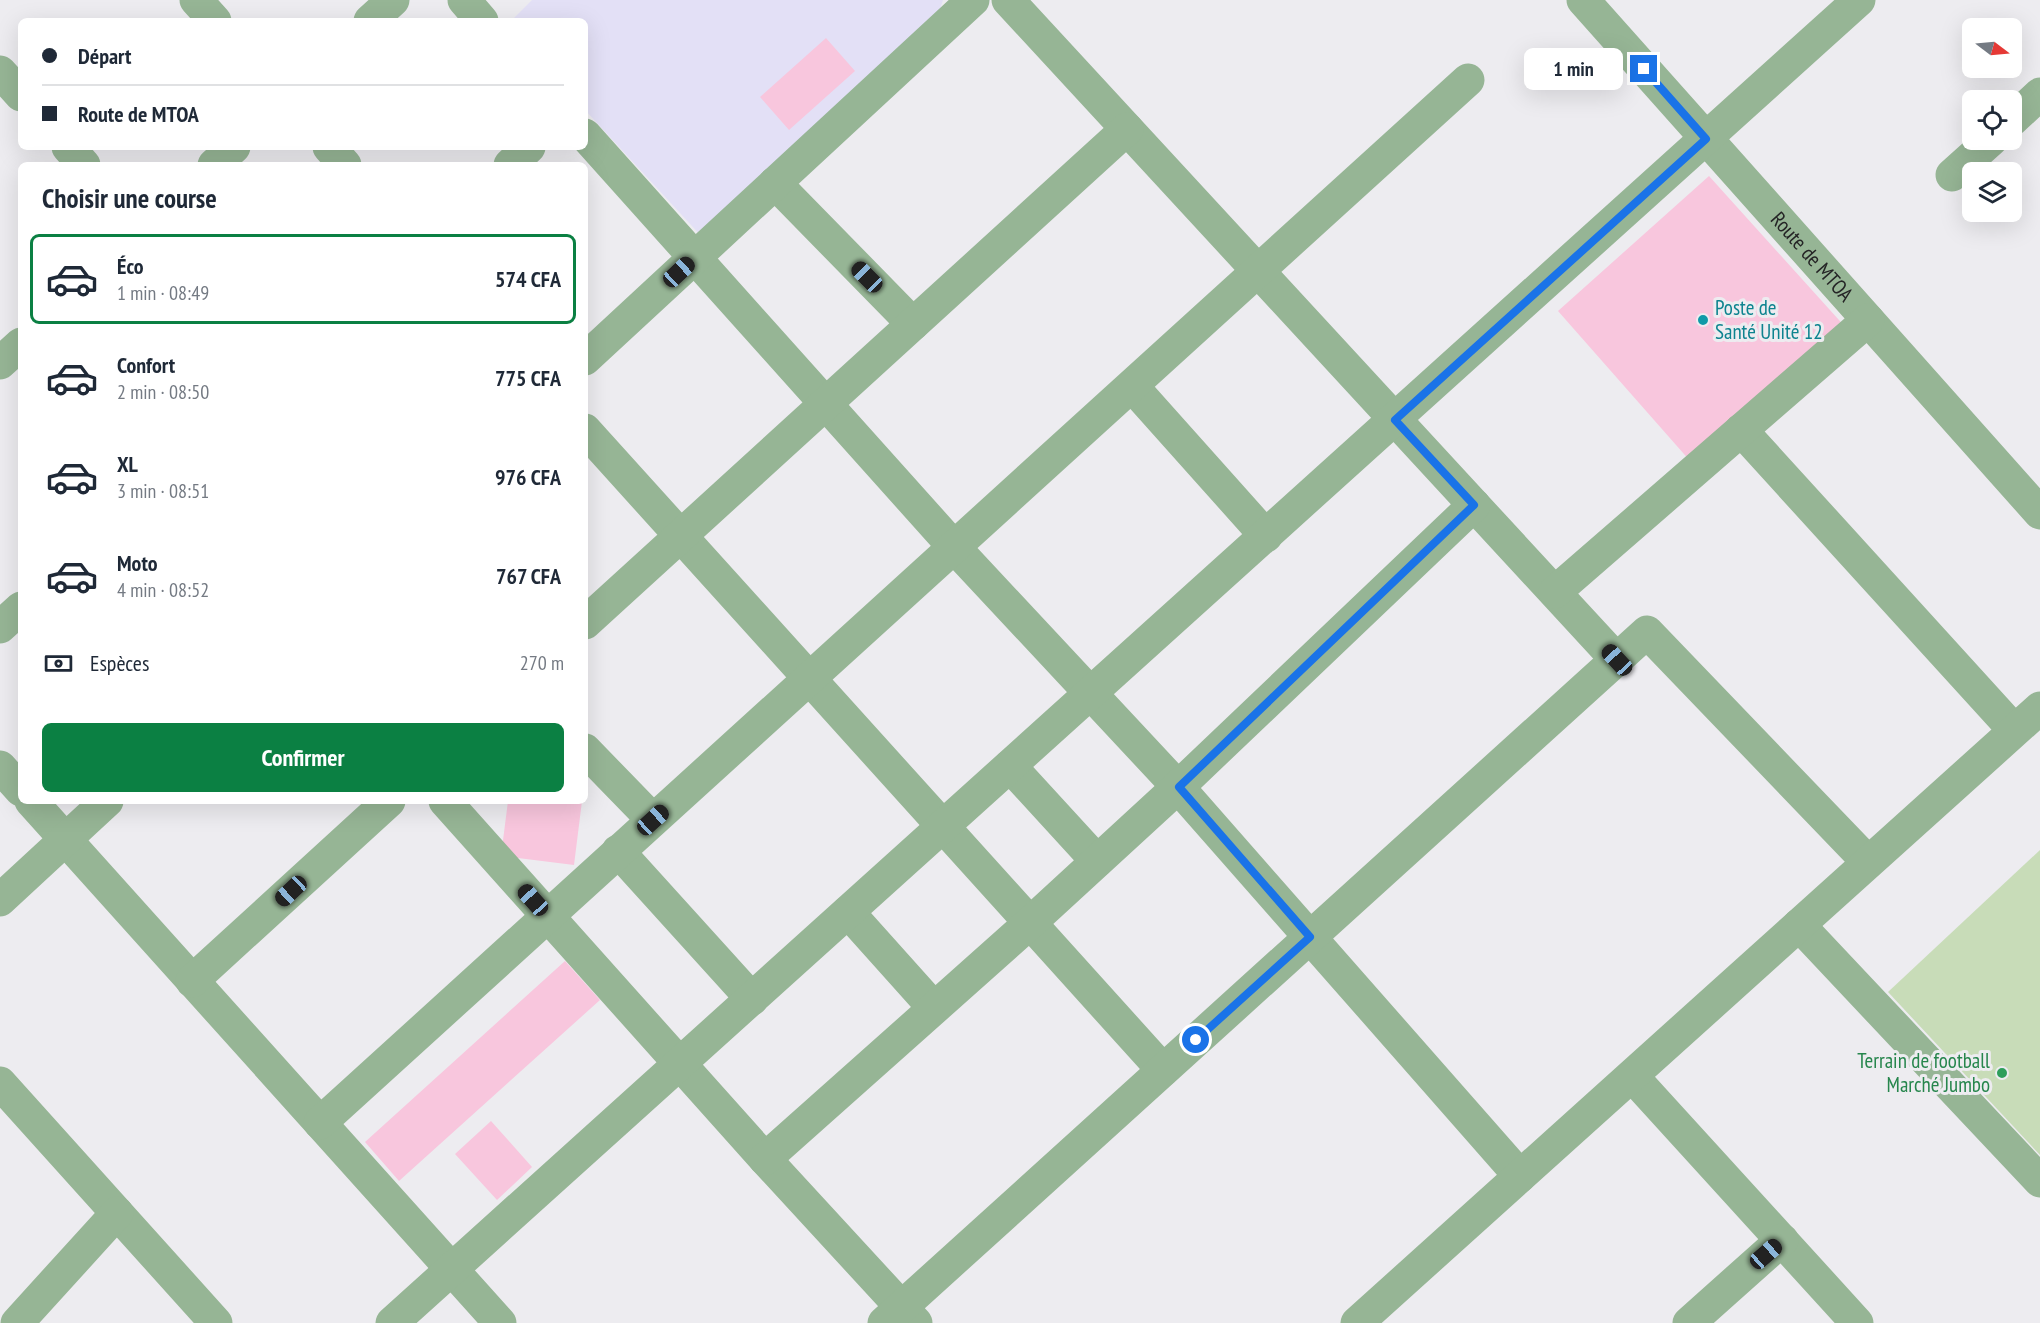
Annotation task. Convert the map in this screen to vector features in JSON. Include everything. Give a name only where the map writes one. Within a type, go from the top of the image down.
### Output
[{"type":"street","points":[[196,0],[212,18]]},
{"type":"street","points":[[373,18],[393,0]]},
{"type":"street","points":[[464,0],[480,18]]},
{"type":"street","points":[[588,356],[973,0]]},
{"type":"street","points":[[1008,0],[1617,660]]},
{"type":"street","name":"Route de MTOA","points":[[1583,0],[2040,513]]},
{"type":"street","points":[[392,1323],[1859,0]]},
{"type":"street","points":[[0,72],[18,92]]},
{"type":"street","points":[[320,1123],[1468,80]]},
{"type":"street","points":[[2022,111],[2040,94]]},
{"type":"street","points":[[588,619],[1127,129]]},
{"type":"street","points":[[588,138],[954,547],[1179,787],[1520,1176]]},
{"type":"street","points":[[71,150],[81,162]]},
{"type":"street","points":[[217,162],[231,150]]},
{"type":"street","points":[[332,150],[342,162]]},
{"type":"street","points":[[513,162],[526,150]]},
{"type":"street","points":[[1952,175],[1979,150]]},
{"type":"street","points":[[775,183],[913,324]]},
{"type":"street","points":[[1555,592],[1868,320]]},
{"type":"street","points":[[0,363],[18,347]]},
{"type":"street","points":[[1132,386],[1266,536]]},
{"type":"street","points":[[1741,430],[2014,730]]},
{"type":"street","points":[[588,433],[1163,1070]]},
{"type":"street","points":[[765,1159],[1179,787],[1474,505]]},
{"type":"street","points":[[0,627],[18,611]]},
{"type":"street","points":[[448,804],[765,1159],[900,1318],[1163,1070],[1647,632],[1868,862]]},
{"type":"street","points":[[1357,1323],[2040,708]]},
{"type":"street","points":[[588,753],[653,820]]},
{"type":"street","points":[[1010,766],[1097,861]]},
{"type":"street","points":[[0,767],[18,787]]},
{"type":"street","points":[[34,804],[500,1323]]},
{"type":"street","points":[[0,900],[104,804]]},
{"type":"street","points":[[192,981],[386,804]]},
{"type":"street","points":[[618,851],[752,999]]},
{"type":"street","points":[[848,912],[934,1008]]},
{"type":"street","points":[[1799,925],[2040,1181]]},
{"type":"street","points":[[1632,1076],[1857,1323]]},
{"type":"street","points":[[0,1083],[117,1213],[205,1318]]},
{"type":"street","points":[[17,1323],[117,1213]]},
{"type":"street","points":[[1689,1323],[1782,1240]]},
{"type":"shaded area","points":[[532,0],[943,0],[937,19],[703,238],[588,113],[588,18],[514,18]]},
{"type":"green space","name":"Terrain de football Marché Jumbo","points":[[2040,850],[2040,1155],[1888,992]]},
{"type":"building","points":[[826,38],[855,71],[789,130],[760,97]]},
{"type":"building","name":"Poste de Santé Unité 12","points":[[1709,176],[1848,330],[1691,462],[1558,311]]},
{"type":"building","points":[[508,804],[582,804],[574,865],[501,856]]},
{"type":"building","points":[[565,961],[600,1000],[399,1181],[365,1142]]},
{"type":"building","points":[[491,1121],[532,1167],[497,1200],[455,1154]]},
{"type":"place","name":"Poste de Santé Unité 12","points":[[1703,320]]},
{"type":"place","name":"Terrain de football Marché Jumbo","points":[[2002,1073]]},
{"type":"route","points":[[1196,1040],[1310,937],[1179,787],[1474,505],[1395,420],[1706,139],[1644,69]]}]
